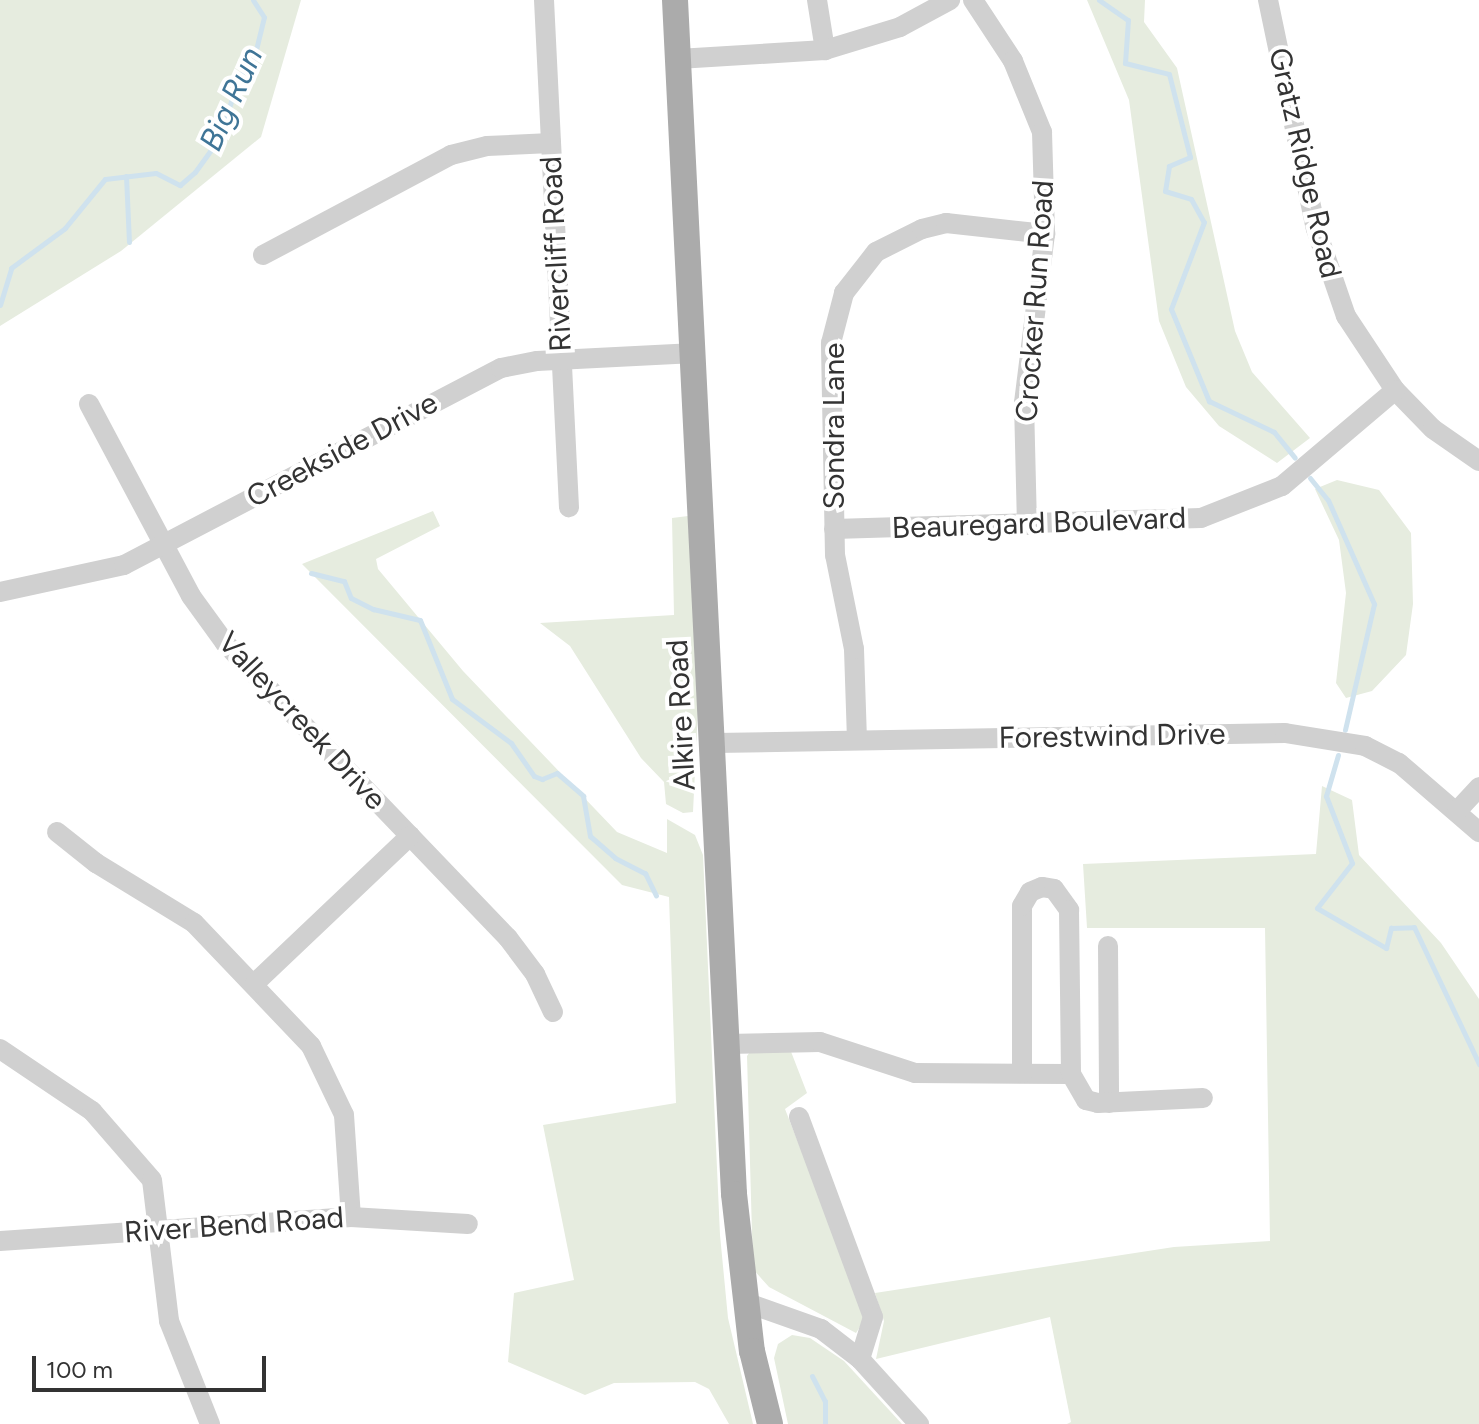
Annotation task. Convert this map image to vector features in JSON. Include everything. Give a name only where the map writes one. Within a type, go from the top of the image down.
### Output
[{"type":"main road","name":"Alkire Road","points":[[675,0],[715,743],[727,1044],[745,1302],[770,1424]]},
{"type":"street","name":"Rivercliff Road","points":[[544,0],[569,507]]},
{"type":"street","points":[[817,0],[825,50]]},
{"type":"street","points":[[678,59],[825,50],[900,27],[950,0]]},
{"type":"street","name":"Crocker Run Road","points":[[973,0],[1013,61],[1035,108],[1047,183],[1045,234],[1024,403],[1027,525]]},
{"type":"street","name":"Gratz Ridge Road","points":[[1268,0],[1327,273],[1366,351],[1395,390],[1433,429],[1479,461]]},
{"type":"street","points":[[263,255],[451,155],[487,146],[551,143]]},
{"type":"street","name":"Sondra Lane","points":[[857,740],[854,649],[840,596],[834,529],[831,343],[844,293],[858,272],[897,238],[946,223],[1045,234]]},
{"type":"street","name":"Creekside Drive","points":[[0,592],[104,572],[164,545],[490,372],[561,360],[695,353]]},
{"type":"street","name":"Beauregard Boulevard","points":[[834,529],[1166,522],[1235,509],[1282,486],[1395,390]]},
{"type":"street","name":"Valleycreek Drive","points":[[89,404],[191,596],[225,643],[508,938],[535,974],[553,1012]]},
{"type":"street","name":"Forestwind Drive","points":[[715,743],[1285,733],[1365,746],[1399,763],[1479,832]]},
{"type":"street","points":[[1457,811],[1479,787]]},
{"type":"street","points":[[57,832],[96,863],[194,923],[255,983],[311,1046],[336,1090],[348,1140],[351,1217]]},
{"type":"street","points":[[255,983],[410,836]]},
{"type":"street","points":[[1022,1073],[1022,906],[1030,892],[1042,887],[1054,889],[1069,910],[1071,1074],[1086,1100],[1109,1103],[1203,1098]]},
{"type":"street","points":[[1108,946],[1109,1103]]},
{"type":"street","points":[[727,1044],[820,1042],[915,1073],[1071,1074]]},
{"type":"street","points":[[0,1049],[92,1111],[139,1161],[152,1180],[169,1321],[210,1424]]},
{"type":"street","points":[[799,1117],[873,1317],[860,1359]]},
{"type":"street","name":"River Bend Road","points":[[0,1241],[351,1217],[468,1224]]},
{"type":"street","points":[[745,1302],[821,1329],[860,1359],[919,1424]]},
{"type":"shaded area","points":[[0,0],[301,0],[261,137],[121,251],[0,326]]},
{"type":"shaded area","points":[[1087,0],[1145,0],[1144,22],[1177,68],[1235,331],[1252,372],[1310,438],[1277,463],[1219,426],[1186,387],[1159,321],[1129,100]]},
{"type":"shaded area","points":[[1337,480],[1379,490],[1411,533],[1413,604],[1406,655],[1372,691],[1346,698],[1336,683],[1346,593],[1339,540],[1315,489]]},
{"type":"shaded area","points":[[433,511],[440,526],[376,559],[378,569],[463,671],[617,832],[667,853],[667,819],[695,835],[703,855],[720,1235],[728,1318],[753,1424],[729,1424],[709,1389],[695,1382],[614,1383],[585,1395],[508,1362],[514,1293],[574,1280],[543,1125],[676,1103],[669,897],[622,885],[302,564]]},
{"type":"shaded area","points":[[688,516],[699,689],[693,812],[683,813],[666,804],[664,782],[641,758],[570,646],[540,623],[674,615],[672,518]]},
{"type":"shaded area","points":[[1322,786],[1352,800],[1359,855],[1441,943],[1479,999],[1479,1424],[1067,1424],[1071,1422],[1050,1317],[876,1359],[884,1321],[875,1293],[1174,1247],[1270,1241],[1265,928],[1087,928],[1083,864],[1316,854]]},
{"type":"shaded area","points":[[752,1049],[790,1049],[807,1093],[785,1109],[858,1295],[865,1319],[856,1333],[769,1287],[753,1269],[747,1056]]},
{"type":"shaded area","points":[[792,1335],[810,1338],[844,1361],[902,1424],[788,1424],[774,1358],[778,1344]]},
{"type":"waterway","name":"Big Run","points":[[0,305],[11,268],[65,228],[105,179],[156,173],[180,185],[195,172],[221,136],[238,77],[253,62],[264,17],[253,0]]},
{"type":"waterway","points":[[1099,0],[1128,20],[1125,63],[1169,74],[1190,157],[1169,166],[1165,191],[1191,199],[1204,222],[1171,309],[1209,401],[1274,432],[1295,458]]},
{"type":"waterway","points":[[126,176],[129,242]]},
{"type":"waterway","points":[[1310,478],[1328,500],[1374,604],[1345,730]]},
{"type":"waterway","points":[[311,573],[344,581],[351,598],[373,609],[420,620],[452,699],[511,743],[534,776],[542,779],[557,773],[583,796],[590,836],[615,858],[645,873],[656,896]]},
{"type":"waterway","points":[[1338,755],[1326,796],[1352,863],[1317,908],[1386,948],[1391,928],[1414,927],[1479,1064]]},
{"type":"waterway","points":[[812,1376],[825,1401],[825,1424]]}]
